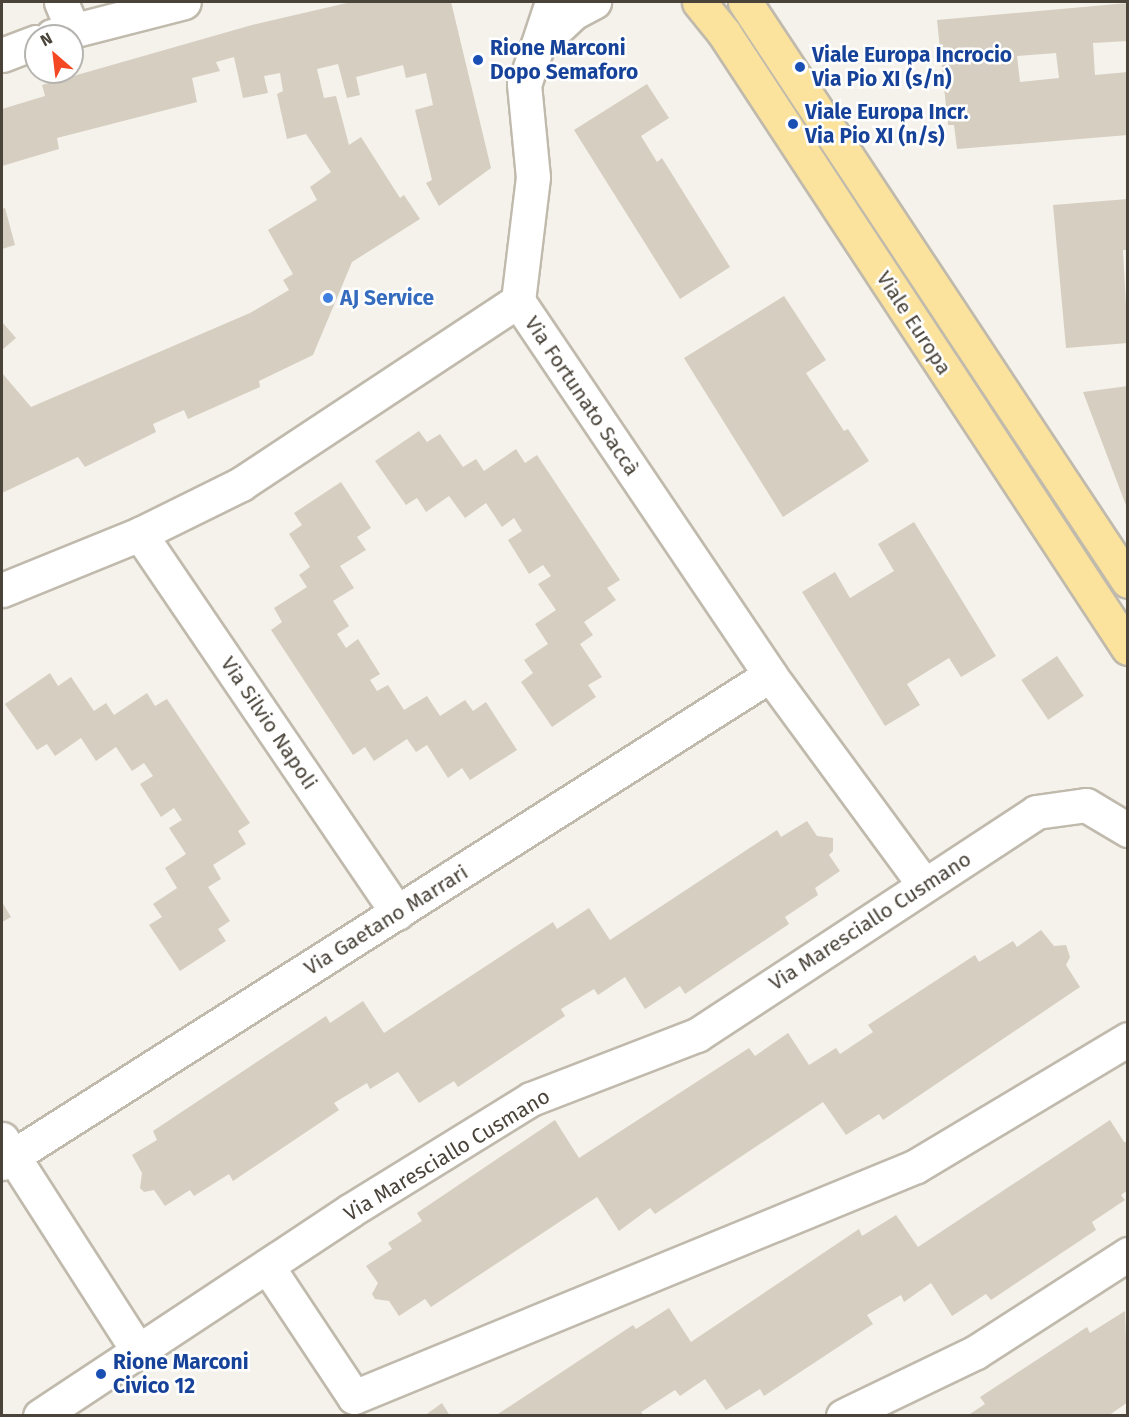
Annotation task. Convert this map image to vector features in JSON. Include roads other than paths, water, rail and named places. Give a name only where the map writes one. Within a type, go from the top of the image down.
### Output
[{"type":"main road","name":"Viale Europa","points":[[699,2],[724,33],[1128,648]]},
{"type":"main road","name":"Viale Europa","points":[[745,2],[1128,581]]},
{"type":"street","points":[[62,22],[184,2]]},
{"type":"street","name":"Via Fortunato Saccà","points":[[552,2],[524,84],[533,177],[518,301],[770,675],[924,885]]},
{"type":"street","points":[[537,47],[573,13],[594,2]]},
{"type":"street","points":[[2,55],[24,47]]},
{"type":"street","points":[[2,591],[140,534],[241,484],[518,301]]},
{"type":"street","name":"Via Silvio Napoli","points":[[140,534],[398,913]]},
{"type":"street","name":"Via Gaetano Marrari","points":[[5,1153],[398,913],[770,675]]},
{"type":"street","name":"Via Maresciallo Cusmano","points":[[40,1416],[267,1266],[531,1099],[697,1035],[1036,812],[1086,805],[1128,830]]},
{"type":"street","points":[[267,1266],[354,1397],[916,1166],[1128,1039]]},
{"type":"street","points":[[5,1153],[139,1352]]},
{"type":"street","points":[[843,1416],[976,1352],[1128,1254]]},
{"type":"place","name":"Rione Marconi Dopo Semaforo","points":[[478,60]]},
{"type":"place","name":"Viale Europa Incrocio Via Pio XI (s/n)","points":[[800,67]]},
{"type":"place","name":"Viale Europa Incr. Via Pio XI (n/s)","points":[[793,124]]},
{"type":"place","name":"AJ Service","points":[[328,298]]},
{"type":"place","name":"Rione Marconi Civico 12","points":[[101,1374]]}]
